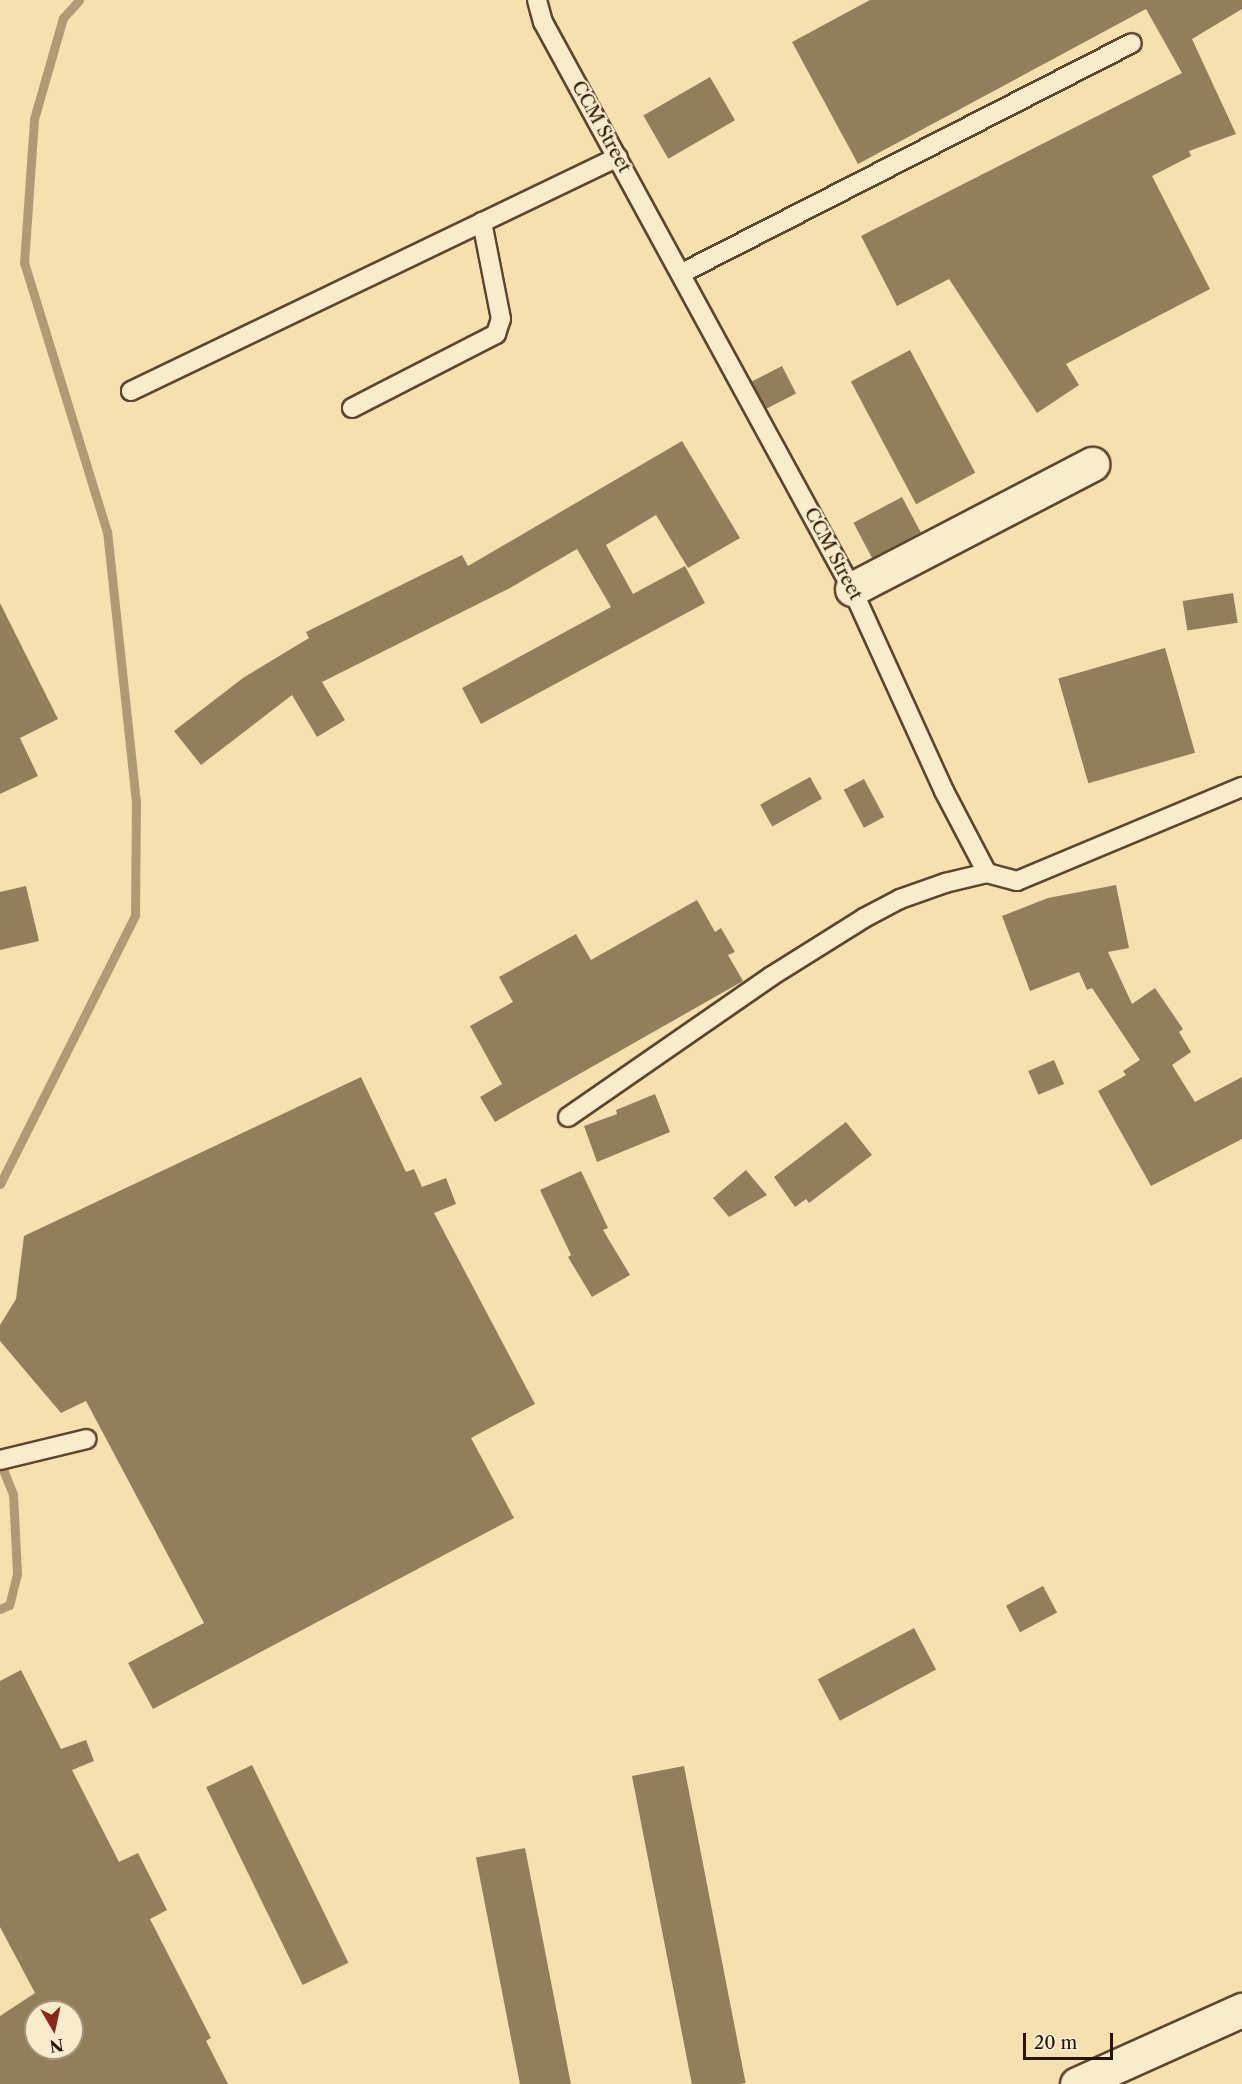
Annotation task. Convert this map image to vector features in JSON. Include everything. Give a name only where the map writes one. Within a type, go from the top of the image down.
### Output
[{"type":"street","points":[[852,589],[1092,464]]},
{"type":"street","points":[[1077,2084],[1127,2074],[1242,2010]]},
{"type":"lane","name":"CCM Street","points":[[537,0],[543,22],[682,273],[852,589],[944,791],[987,873]]},
{"type":"lane","points":[[682,273],[1132,43]]},
{"type":"lane","points":[[130,391],[618,157]]},
{"type":"lane","points":[[352,408],[496,334],[501,319],[482,222]]},
{"type":"lane","points":[[568,1117],[770,977],[864,918],[900,899],[945,883],[987,873],[1017,881],[1242,788]]},
{"type":"lane","points":[[8,1459],[87,1439]]},
{"type":"building","points":[[870,0],[1242,0],[1242,9],[1192,39],[1236,134],[1189,151],[1191,156],[1152,176],[1210,289],[1066,364],[1079,385],[1037,413],[949,279],[897,306],[861,236],[1182,73],[1146,9],[858,164],[792,42]]},
{"type":"building","points":[[710,77],[735,120],[668,159],[643,116]]},
{"type":"building","points":[[910,350],[975,473],[916,504],[851,381]]},
{"type":"building","points":[[782,366],[796,394],[766,409],[752,381]]},
{"type":"building","points":[[682,441],[740,538],[688,568],[656,515],[606,545],[633,594],[685,566],[705,603],[481,724],[462,688],[611,607],[577,549],[510,588],[322,682],[345,720],[317,737],[292,695],[201,765],[174,731],[243,678],[309,638],[306,632],[462,555],[468,566]]},
{"type":"building","points":[[902,497],[921,532],[872,558],[853,523]]},
{"type":"building","points":[[1233,593],[1238,623],[1187,631],[1183,601]]},
{"type":"building","points":[[0,603],[58,719],[20,738],[38,776],[0,794]]},
{"type":"building","points":[[1165,648],[1195,753],[1088,783],[1058,679]]},
{"type":"building","points":[[810,777],[822,799],[772,826],[760,805]]},
{"type":"building","points":[[864,779],[884,817],[864,828],[844,790]]},
{"type":"building","points":[[1116,885],[1129,948],[1108,952],[1132,1004],[1155,988],[1183,1029],[1179,1032],[1191,1052],[1172,1065],[1195,1102],[1242,1077],[1242,1139],[1151,1186],[1098,1091],[1126,1075],[1123,1071],[1140,1060],[1092,988],[1087,990],[1079,972],[1030,991],[1002,916],[1048,898]]},
{"type":"building","points":[[26,886],[39,941],[0,950],[0,892]]},
{"type":"building","points":[[697,900],[715,932],[721,928],[735,952],[728,955],[743,981],[495,1122],[480,1097],[502,1084],[470,1026],[513,1002],[499,977],[576,934],[591,960]]},
{"type":"building","points":[[1054,1060],[1064,1084],[1038,1095],[1028,1071]]},
{"type":"building","points":[[361,1077],[406,1172],[414,1169],[422,1187],[446,1178],[456,1204],[434,1213],[535,1404],[471,1438],[514,1518],[153,1709],[128,1663],[204,1623],[86,1401],[61,1413],[0,1341],[0,1325],[16,1299],[24,1236]]},
{"type":"building","points":[[655,1094],[670,1132],[597,1162],[584,1126],[617,1114],[616,1110]]},
{"type":"building","points":[[846,1122],[872,1155],[809,1203],[806,1199],[795,1207],[774,1177]]},
{"type":"building","points":[[746,1170],[767,1195],[729,1217],[713,1198]]},
{"type":"building","points":[[581,1171],[608,1228],[603,1230],[630,1275],[592,1297],[568,1257],[571,1255],[540,1190]]},
{"type":"building","points":[[1043,1586],[1057,1612],[1020,1632],[1006,1606]]},
{"type":"building","points":[[914,1628],[936,1669],[840,1721],[818,1679]]},
{"type":"building","points":[[21,1670],[61,1749],[86,1740],[94,1761],[72,1770],[119,1862],[138,1853],[167,1910],[150,1919],[211,2038],[206,2041],[228,2084],[0,2084],[0,2016],[24,2000],[24,2060],[84,2060],[84,2000],[24,2000],[35,1993],[0,1927],[0,1681]]},
{"type":"building","points":[[252,1765],[348,1963],[303,1985],[206,1787]]},
{"type":"building","points":[[684,1766],[746,2083],[692,2084],[632,1776]]},
{"type":"building","points":[[525,1848],[571,2084],[520,2084],[476,1858]]},
{"type":"waterway","points":[[0,1184],[135,915],[136,802],[107,532],[24,263],[34,119],[63,18],[79,0]]},
{"type":"waterway","points":[[0,1462],[13,1494],[17,1574],[9,1605],[0,1609]]}]
